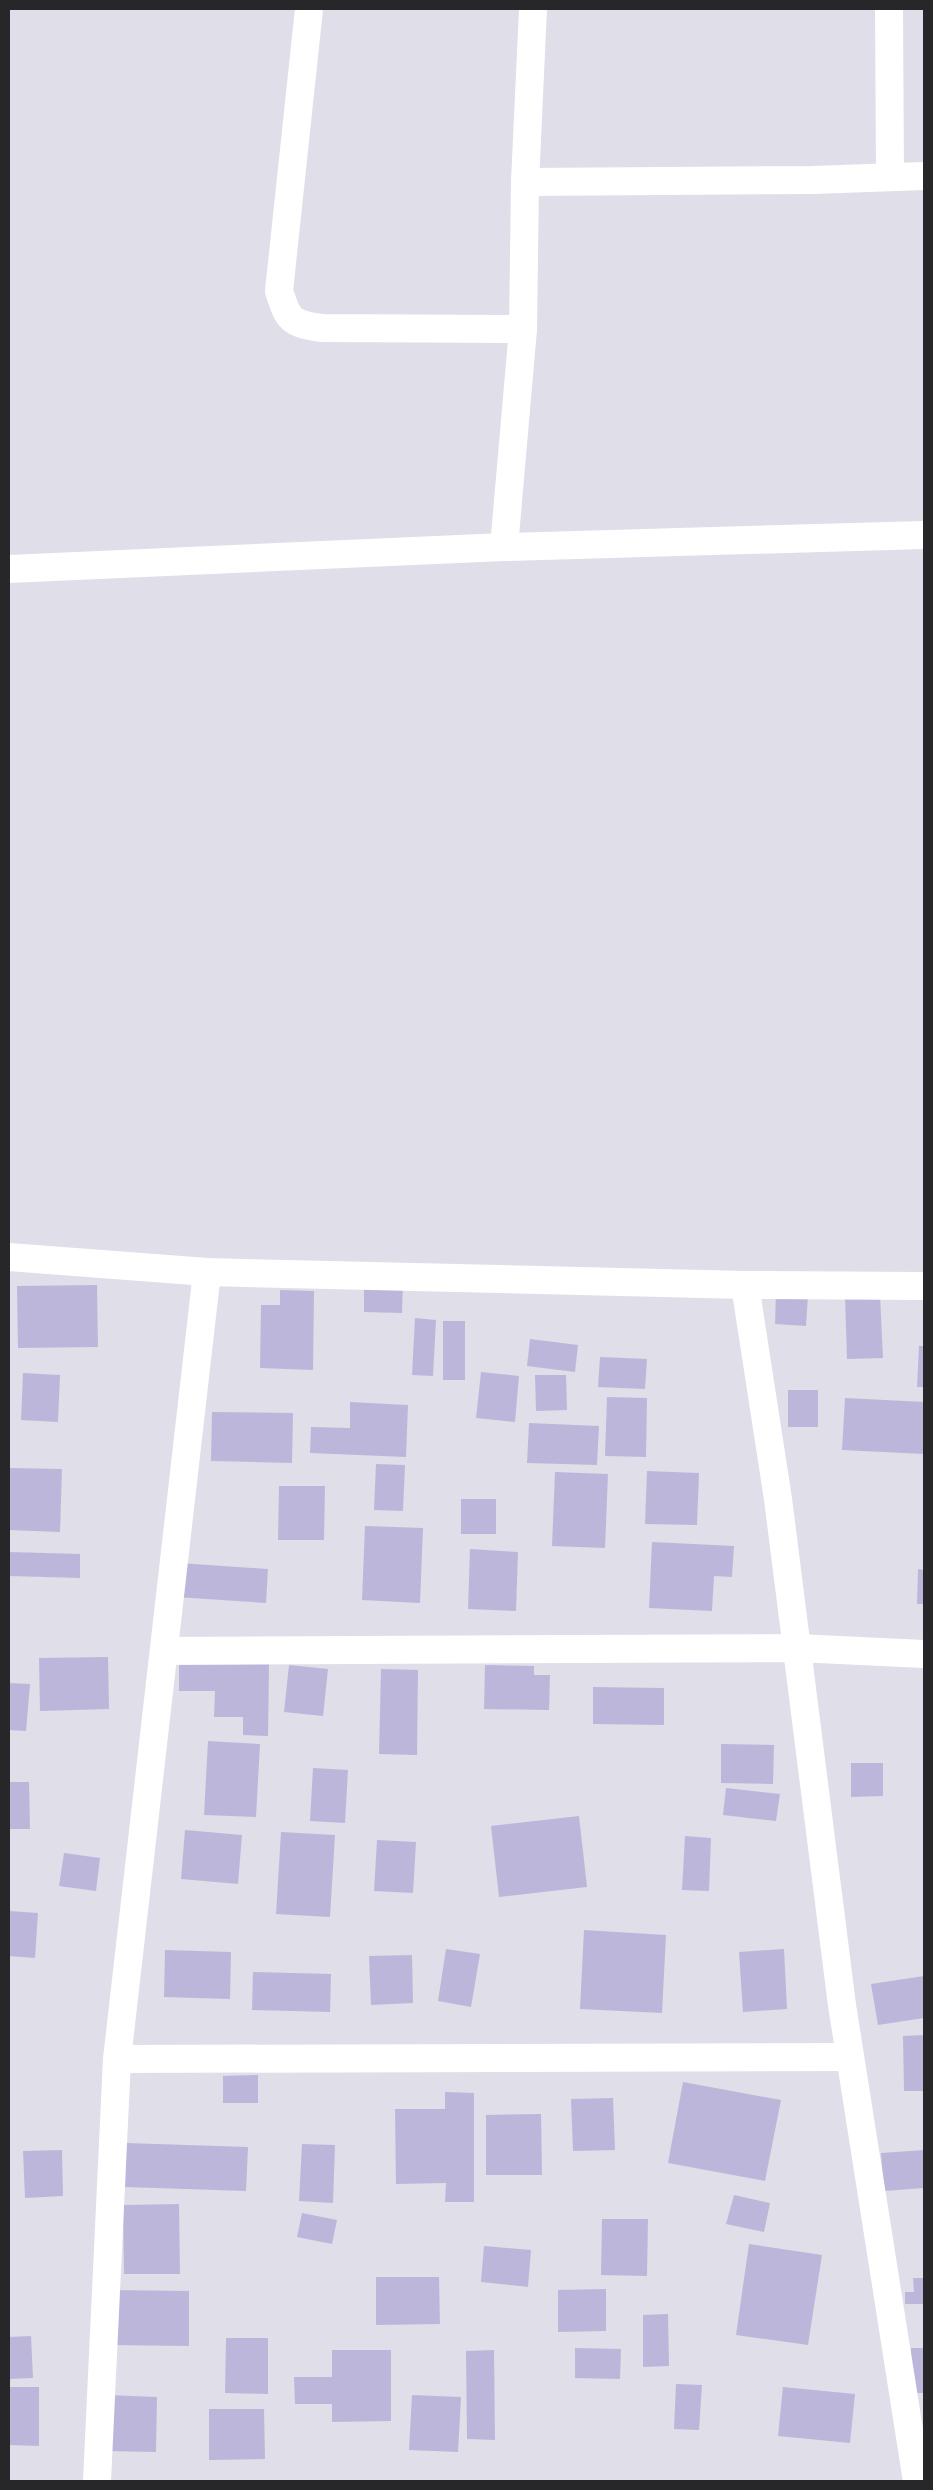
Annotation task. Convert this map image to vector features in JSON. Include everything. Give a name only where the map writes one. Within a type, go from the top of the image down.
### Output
[{"type":"street","points":[[309,9],[279,291],[285,311],[292,321],[302,326],[322,328],[523,328]]},
{"type":"street","points":[[504,548],[523,328],[525,182],[533,9]]},
{"type":"street","points":[[889,9],[890,176]]},
{"type":"street","points":[[525,182],[813,180],[924,176]]},
{"type":"street","points":[[9,569],[504,548],[924,535]]},
{"type":"street","points":[[9,1257],[207,1272],[745,1285],[924,1286]]},
{"type":"street","points":[[97,2481],[117,2059],[207,1272]]},
{"type":"street","points":[[745,1285],[778,1499],[850,2057],[917,2481]]},
{"type":"street","points":[[164,1651],[798,1648],[924,1654]]},
{"type":"street","points":[[117,2059],[850,2057]]},
{"type":"building","points":[[364,1279],[403,1279],[402,1313],[364,1312]]},
{"type":"building","points":[[97,1285],[98,1347],[18,1348],[17,1286]]},
{"type":"building","points":[[280,1290],[314,1291],[313,1370],[260,1368],[261,1305],[280,1305]]},
{"type":"building","points":[[776,1293],[808,1295],[806,1326],[775,1324]]},
{"type":"building","points":[[880,1295],[883,1358],[847,1359],[845,1297]]},
{"type":"building","points":[[415,1318],[436,1320],[433,1376],[412,1375]]},
{"type":"building","points":[[443,1321],[465,1321],[465,1380],[443,1380]]},
{"type":"building","points":[[530,1339],[578,1345],[575,1372],[527,1366]]},
{"type":"building","points":[[919,1346],[924,1346],[924,1387],[917,1387]]},
{"type":"building","points":[[600,1357],[647,1359],[645,1389],[598,1387]]},
{"type":"building","points":[[481,1372],[519,1376],[515,1422],[476,1418]]},
{"type":"building","points":[[23,1373],[60,1375],[58,1422],[21,1420]]},
{"type":"building","points":[[535,1375],[566,1375],[567,1410],[536,1411]]},
{"type":"building","points":[[788,1390],[818,1390],[818,1427],[788,1427]]},
{"type":"building","points":[[607,1397],[647,1398],[646,1457],[605,1456]]},
{"type":"building","points":[[845,1398],[924,1402],[924,1454],[842,1450]]},
{"type":"building","points":[[350,1402],[408,1405],[406,1457],[310,1453],[311,1427],[350,1428]]},
{"type":"building","points":[[212,1412],[293,1413],[292,1463],[211,1461]]},
{"type":"building","points":[[529,1423],[599,1426],[597,1465],[527,1463]]},
{"type":"building","points":[[376,1464],[405,1465],[403,1511],[374,1510]]},
{"type":"building","points":[[9,1468],[62,1469],[60,1532],[9,1530]]},
{"type":"building","points":[[647,1471],[699,1473],[697,1525],[645,1524]]},
{"type":"building","points":[[555,1472],[608,1474],[605,1548],[552,1546]]},
{"type":"building","points":[[279,1486],[325,1486],[324,1540],[278,1540]]},
{"type":"building","points":[[461,1499],[496,1499],[496,1534],[461,1534]]},
{"type":"building","points":[[365,1526],[423,1528],[420,1603],[362,1600]]},
{"type":"building","points":[[652,1542],[734,1546],[732,1577],[714,1576],[712,1611],[649,1608]]},
{"type":"building","points":[[470,1549],[518,1552],[516,1611],[468,1609]]},
{"type":"building","points":[[9,1552],[80,1554],[80,1578],[9,1576]]},
{"type":"building","points":[[179,1563],[268,1569],[266,1603],[176,1597]]},
{"type":"building","points":[[918,1569],[924,1570],[924,1604],[917,1604]]},
{"type":"building","points":[[108,1657],[109,1709],[40,1711],[39,1658]]},
{"type":"building","points":[[179,1662],[269,1663],[268,1736],[243,1735],[243,1717],[214,1717],[215,1691],[179,1691]]},
{"type":"building","points":[[289,1665],[328,1669],[323,1716],[284,1712]]},
{"type":"building","points":[[485,1665],[534,1666],[534,1675],[550,1675],[549,1710],[484,1709]]},
{"type":"building","points":[[381,1669],[418,1670],[417,1755],[379,1754]]},
{"type":"building","points":[[9,1683],[30,1684],[26,1731],[9,1730]]},
{"type":"building","points":[[593,1687],[664,1688],[664,1725],[593,1724]]},
{"type":"building","points":[[208,1741],[260,1744],[256,1817],[204,1815]]},
{"type":"building","points":[[721,1744],[774,1745],[773,1784],[721,1783]]},
{"type":"building","points":[[851,1763],[883,1763],[883,1796],[851,1797]]},
{"type":"building","points":[[313,1768],[348,1770],[345,1823],[310,1821]]},
{"type":"building","points":[[9,1782],[29,1782],[30,1829],[9,1829]]},
{"type":"building","points":[[726,1788],[780,1794],[776,1821],[723,1815]]},
{"type":"building","points":[[579,1816],[587,1887],[499,1897],[491,1826]]},
{"type":"building","points":[[185,1830],[242,1835],[238,1884],[181,1879]]},
{"type":"building","points":[[281,1832],[335,1835],[330,1917],[276,1914]]},
{"type":"building","points":[[685,1836],[711,1838],[709,1891],[682,1890]]},
{"type":"building","points":[[377,1840],[416,1842],[413,1893],[374,1891]]},
{"type":"building","points":[[64,1853],[100,1858],[96,1891],[59,1886]]},
{"type":"building","points":[[9,1911],[38,1913],[35,1958],[9,1956]]},
{"type":"building","points":[[584,1930],[666,1935],[662,2013],[580,2009]]},
{"type":"building","points":[[446,1949],[480,1954],[471,2007],[438,2001]]},
{"type":"building","points":[[784,1949],[787,2009],[743,2012],[739,1952]]},
{"type":"building","points":[[165,1950],[231,1952],[230,1999],[164,1997]]},
{"type":"building","points":[[412,1955],[413,2003],[371,2005],[369,1956]]},
{"type":"building","points":[[253,1972],[331,1974],[330,2012],[252,2010]]},
{"type":"building","points":[[924,1976],[924,2018],[878,2025],[871,1984]]},
{"type":"building","points":[[924,2035],[924,2091],[904,2091],[903,2036]]},
{"type":"building","points":[[258,2075],[258,2103],[223,2103],[223,2076]]},
{"type":"building","points":[[683,2082],[781,2100],[765,2181],[668,2163]]},
{"type":"building","points":[[445,2092],[474,2093],[474,2202],[445,2202],[446,2183],[396,2184],[395,2109],[445,2109]]},
{"type":"building","points":[[613,2098],[615,2150],[573,2151],[571,2099]]},
{"type":"building","points":[[541,2114],[542,2175],[486,2175],[486,2115]]},
{"type":"building","points":[[126,2143],[248,2147],[246,2191],[125,2187]]},
{"type":"building","points":[[302,2144],[335,2145],[333,2203],[299,2201]]},
{"type":"building","points":[[62,2150],[63,2196],[25,2198],[23,2151]]},
{"type":"building","points":[[924,2150],[924,2188],[884,2191],[881,2153]]},
{"type":"building","points":[[734,2195],[770,2203],[764,2232],[726,2224]]},
{"type":"building","points":[[179,2204],[180,2274],[124,2274],[123,2205]]},
{"type":"building","points":[[302,2213],[337,2220],[332,2244],[297,2237]]},
{"type":"building","points":[[602,2219],[648,2219],[647,2276],[601,2275]]},
{"type":"building","points":[[749,2244],[822,2255],[808,2345],[736,2335]]},
{"type":"building","points":[[484,2246],[531,2250],[528,2287],[481,2282]]},
{"type":"building","points":[[376,2277],[439,2277],[440,2324],[376,2325]]},
{"type":"building","points":[[913,2278],[924,2278],[924,2304],[905,2304],[905,2292],[914,2292]]},
{"type":"building","points":[[606,2289],[606,2331],[558,2332],[558,2290]]},
{"type":"building","points":[[110,2290],[189,2291],[189,2346],[110,2345]]},
{"type":"building","points":[[668,2314],[669,2366],[643,2367],[643,2315]]},
{"type":"building","points":[[31,2336],[33,2378],[9,2379],[9,2337]]},
{"type":"building","points":[[226,2338],[268,2338],[268,2394],[225,2393]]},
{"type":"building","points":[[575,2348],[621,2349],[620,2379],[575,2378]]},
{"type":"building","points":[[911,2348],[924,2348],[924,2393],[912,2393]]},
{"type":"building","points":[[332,2350],[391,2350],[391,2421],[332,2422],[332,2404],[295,2404],[294,2377],[332,2377]]},
{"type":"building","points":[[494,2350],[495,2440],[467,2439],[466,2351]]},
{"type":"building","points":[[676,2384],[702,2385],[699,2430],[674,2429]]},
{"type":"building","points":[[9,2387],[39,2387],[39,2446],[9,2445]]},
{"type":"building","points":[[783,2387],[855,2394],[850,2443],[778,2436]]},
{"type":"building","points":[[108,2395],[157,2397],[156,2452],[107,2451]]},
{"type":"building","points":[[412,2395],[461,2397],[458,2452],[409,2450]]},
{"type":"building","points":[[209,2409],[264,2409],[265,2459],[209,2460]]}]
